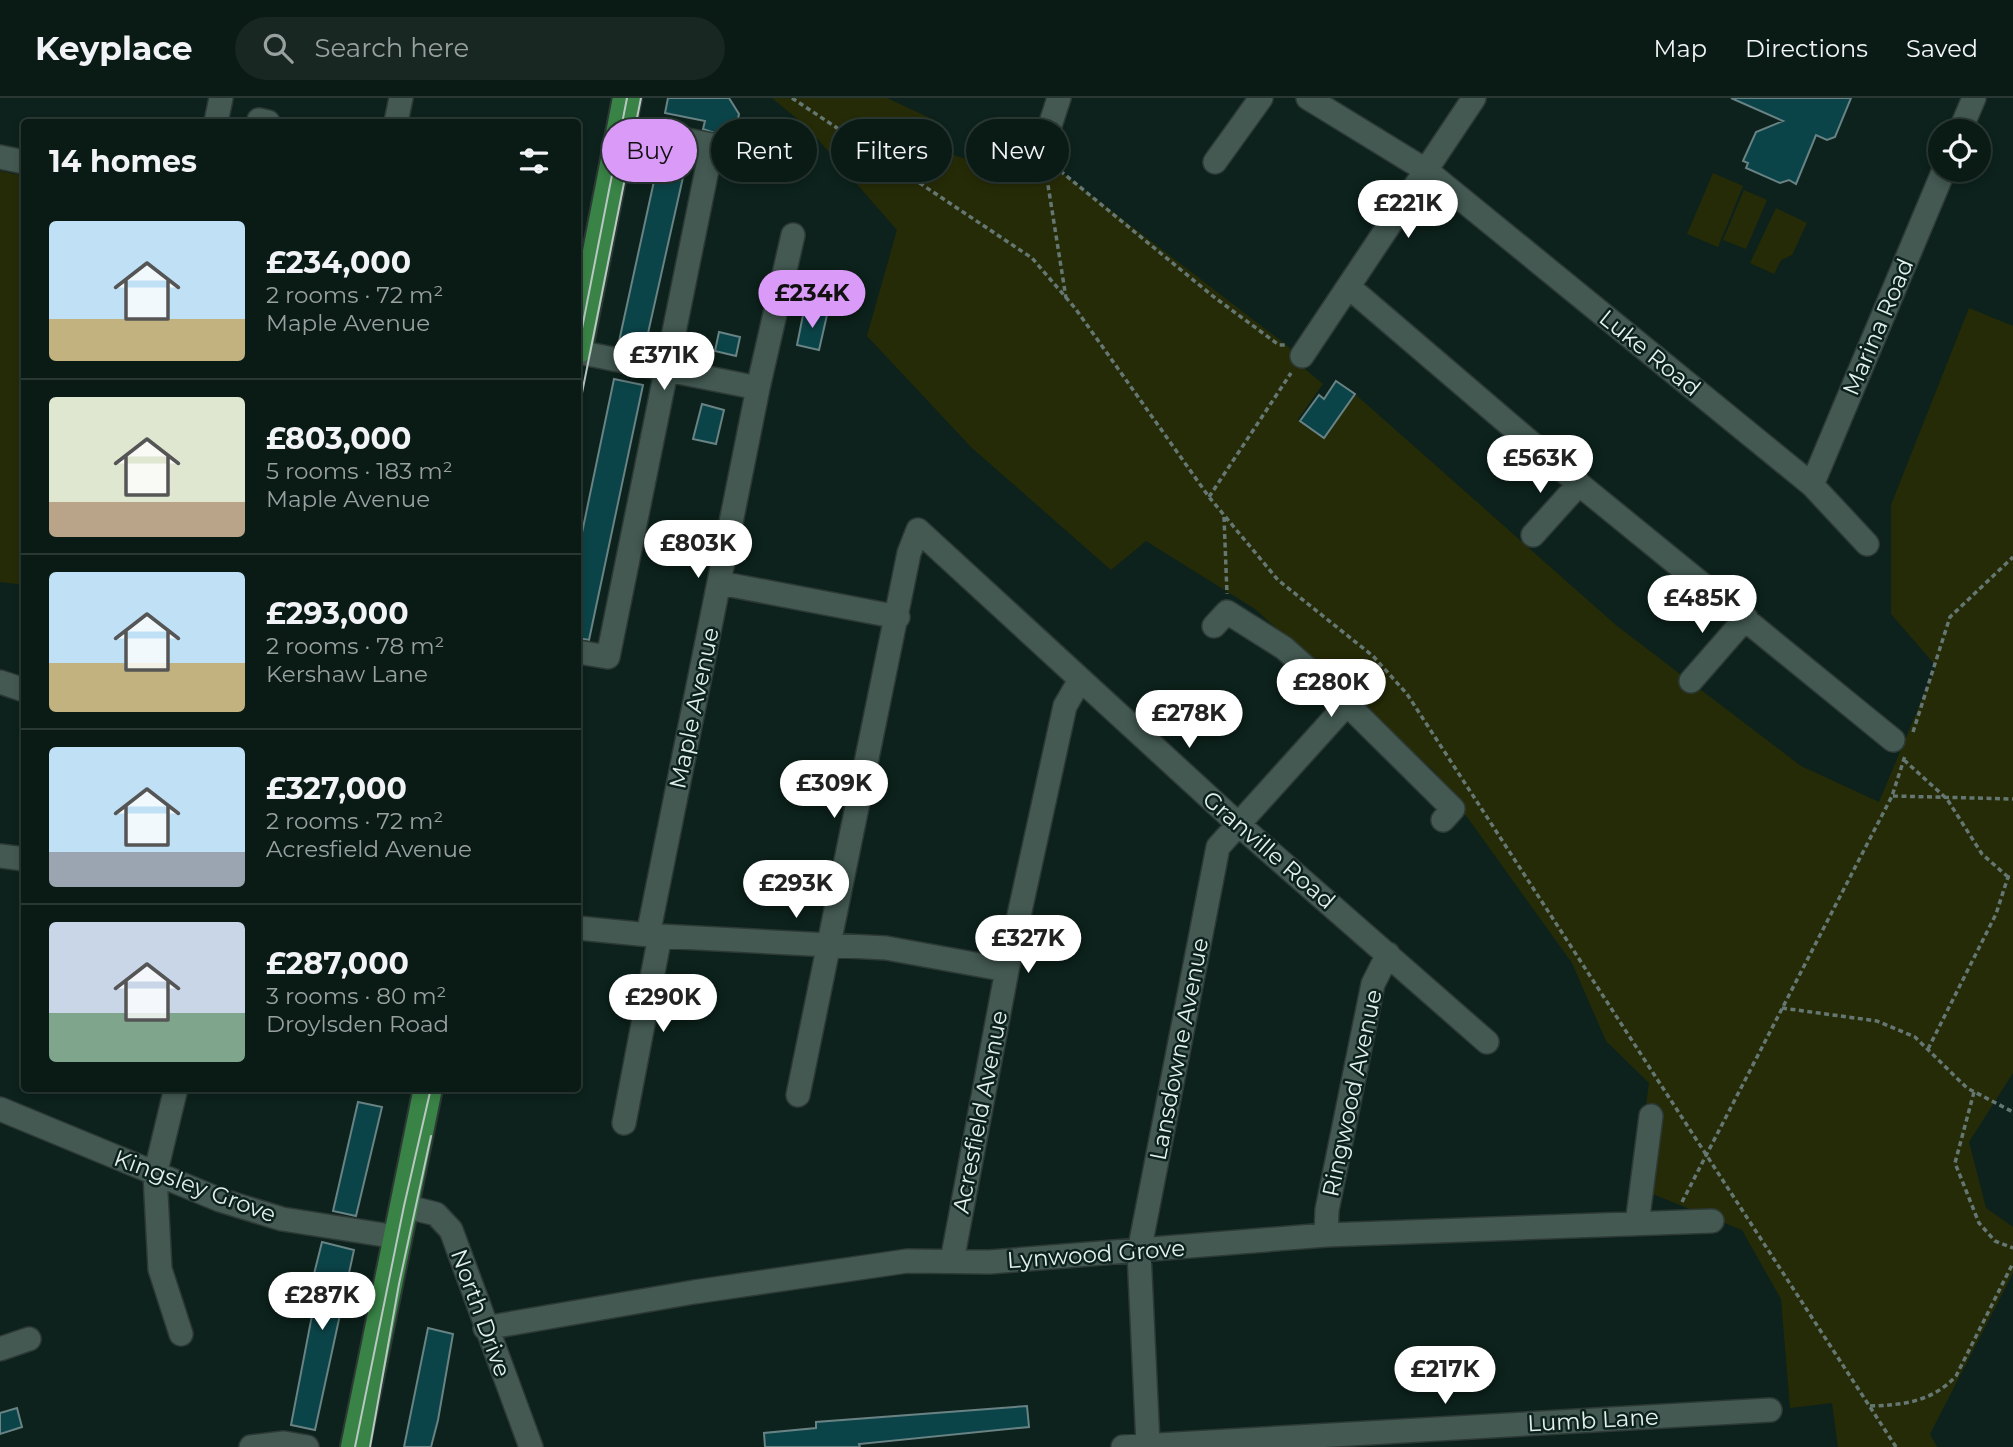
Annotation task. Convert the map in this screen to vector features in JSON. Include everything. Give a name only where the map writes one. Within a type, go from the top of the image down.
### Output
[{"type":"main road","points":[[623,119],[627,98]]},
{"type":"main road","points":[[581,336],[611,182]]},
{"type":"main road","points":[[355,1447],[427,1092]]},
{"type":"street","points":[[217,119],[221,98]]},
{"type":"street","points":[[397,119],[401,98]]},
{"type":"street","points":[[1053,119],[1059,98]]},
{"type":"street","points":[[1215,162],[1261,98]]},
{"type":"street","name":"Luke Road","points":[[1308,98],[1427,172],[1812,485],[1867,544]]},
{"type":"street","points":[[1302,356],[1350,288],[1474,98]]},
{"type":"street","points":[[1965,119],[1974,98]]},
{"type":"street","points":[[581,652],[608,657],[712,145],[697,142]]},
{"type":"street","points":[[0,157],[21,161]]},
{"type":"street","name":"Marina Road","points":[[1812,485],[1939,182]]},
{"type":"street","name":"Maple Avenue","points":[[624,1123],[654,935],[720,583],[758,388],[793,235]]},
{"type":"street","points":[[1350,288],[1579,484],[1904,745]]},
{"type":"street","points":[[581,352],[758,388]]},
{"type":"street","points":[[1533,535],[1579,484]]},
{"type":"street","name":"Granville Road","points":[[898,617],[909,553],[918,530],[1237,823],[1487,1042]]},
{"type":"street","points":[[720,583],[898,617],[798,1095]]},
{"type":"street","points":[[1691,681],[1746,618]]},
{"type":"street","points":[[1221,619],[1284,648],[1347,704],[1452,808],[1443,820]]},
{"type":"street","name":"Acresfield Avenue","points":[[952,1261],[1007,970],[1065,706],[1080,680]]},
{"type":"street","points":[[0,681],[21,689]]},
{"type":"street","name":"Lansdowne Avenue","points":[[1148,1444],[1139,1252],[1218,847],[1347,704]]},
{"type":"street","points":[[0,856],[21,859]]},
{"type":"street","points":[[581,928],[886,948],[1007,970]]},
{"type":"street","name":"Ringwood Avenue","points":[[1326,1235],[1327,1210],[1373,984],[1388,954]]},
{"type":"street","points":[[175,1092],[155,1175],[160,1269],[181,1334]]},
{"type":"street","name":"Kingsley Grove","points":[[0,1109],[220,1200],[282,1219],[397,1237]]},
{"type":"street","points":[[1637,1224],[1651,1116]]},
{"type":"street","name":"North Drive","points":[[404,1206],[436,1214],[451,1230],[531,1447]]},
{"type":"street","name":"Lynwood Grove","points":[[485,1328],[694,1292],[907,1261],[990,1262],[1326,1235],[1712,1221]]},
{"type":"street","points":[[0,1349],[29,1339]]},
{"type":"street","name":"Lumb Lane","points":[[1123,1447],[1148,1444],[1354,1440],[1770,1410]]},
{"type":"street","points":[[251,1447],[284,1443],[307,1447]]},
{"type":"path","points":[[1069,171],[1214,297],[1279,345],[1290,344],[1302,356],[1209,497]]},
{"type":"path","points":[[1045,182],[1066,298]]},
{"type":"path","points":[[1221,619],[1224,515]]},
{"type":"path","points":[[1671,1223],[1892,796],[1904,745],[1950,617],[2013,557]]},
{"type":"path","points":[[1904,745],[1947,799],[1982,854],[2010,877],[1996,914],[1928,1049]]},
{"type":"path","points":[[1892,796],[2013,799]]},
{"type":"path","points":[[1782,1008],[1877,1021],[1915,1037],[1974,1092],[2013,1112]]},
{"type":"path","points":[[1974,1092],[1955,1163],[1979,1223],[1995,1241],[2013,1248]]},
{"type":"path","points":[[1870,1406],[1904,1405],[1945,1388],[1956,1376],[2013,1263]]},
{"type":"green space","points":[[772,98],[887,98],[932,119],[831,119],[831,154],[817,138],[817,119],[797,119]]},
{"type":"green space","points":[[952,154],[966,159],[966,182],[1069,182],[1069,178],[1290,348],[1293,359],[1323,384],[1298,419],[1325,438],[1355,394],[1617,626],[1801,766],[1879,802],[1936,666],[1891,614],[1891,505],[1969,308],[2013,326],[2013,1073],[1969,1142],[1986,1208],[2013,1227],[2013,1273],[1930,1434],[1937,1447],[1838,1447],[1832,1403],[1790,1408],[1781,1299],[1742,1230],[1635,1187],[1649,1083],[1606,1041],[1572,963],[1434,771],[1255,609],[1146,541],[1111,570],[972,448],[867,336],[897,230],[855,182],[952,182]]},
{"type":"green space","points":[[0,171],[21,175],[21,585],[0,582]]},
{"type":"green space","points":[[1713,173],[1743,186],[1718,247],[1687,234]]},
{"type":"green space","points":[[1744,190],[1767,200],[1746,249],[1723,240]]},
{"type":"green space","points":[[1776,208],[1807,223],[1792,255],[1781,260],[1774,274],[1750,263]]},
{"type":"building","points":[[668,98],[729,98],[739,114],[738,119],[711,119],[711,132],[703,129],[705,121],[665,113]]},
{"type":"building","points":[[1731,98],[1851,98],[1835,137],[1827,140],[1816,135],[1796,184],[1789,180],[1780,183],[1746,168],[1748,163],[1743,161],[1756,132],[1783,121]]},
{"type":"building","points":[[654,182],[682,182],[644,351],[618,346]]},
{"type":"building","points":[[804,310],[827,315],[819,350],[797,345]]},
{"type":"building","points":[[719,332],[740,337],[736,356],[715,351]]},
{"type":"building","points":[[614,379],[643,385],[589,640],[581,639],[581,538]]},
{"type":"building","points":[[1336,381],[1355,394],[1324,438],[1300,421],[1319,395],[1324,399]]},
{"type":"building","points":[[702,404],[724,410],[716,444],[693,439]]},
{"type":"building","points":[[358,1102],[382,1107],[356,1216],[333,1211]]},
{"type":"building","points":[[322,1242],[354,1250],[315,1430],[291,1425],[318,1284],[312,1282]]},
{"type":"building","points":[[428,1328],[453,1334],[438,1420],[431,1447],[404,1447]]},
{"type":"building","points":[[1027,1406],[1029,1427],[859,1444],[860,1447],[765,1447],[764,1433],[816,1428],[816,1422]]},
{"type":"building","points":[[17,1408],[22,1427],[0,1434],[0,1413]]},
{"type":"tram line","points":[[581,334],[627,98]]},
{"type":"tram line","points":[[581,398],[641,98]]},
{"type":"tram line","points":[[355,1447],[430,1092]]},
{"type":"tram line","points":[[370,1447],[399,1284],[431,1136]]}]
